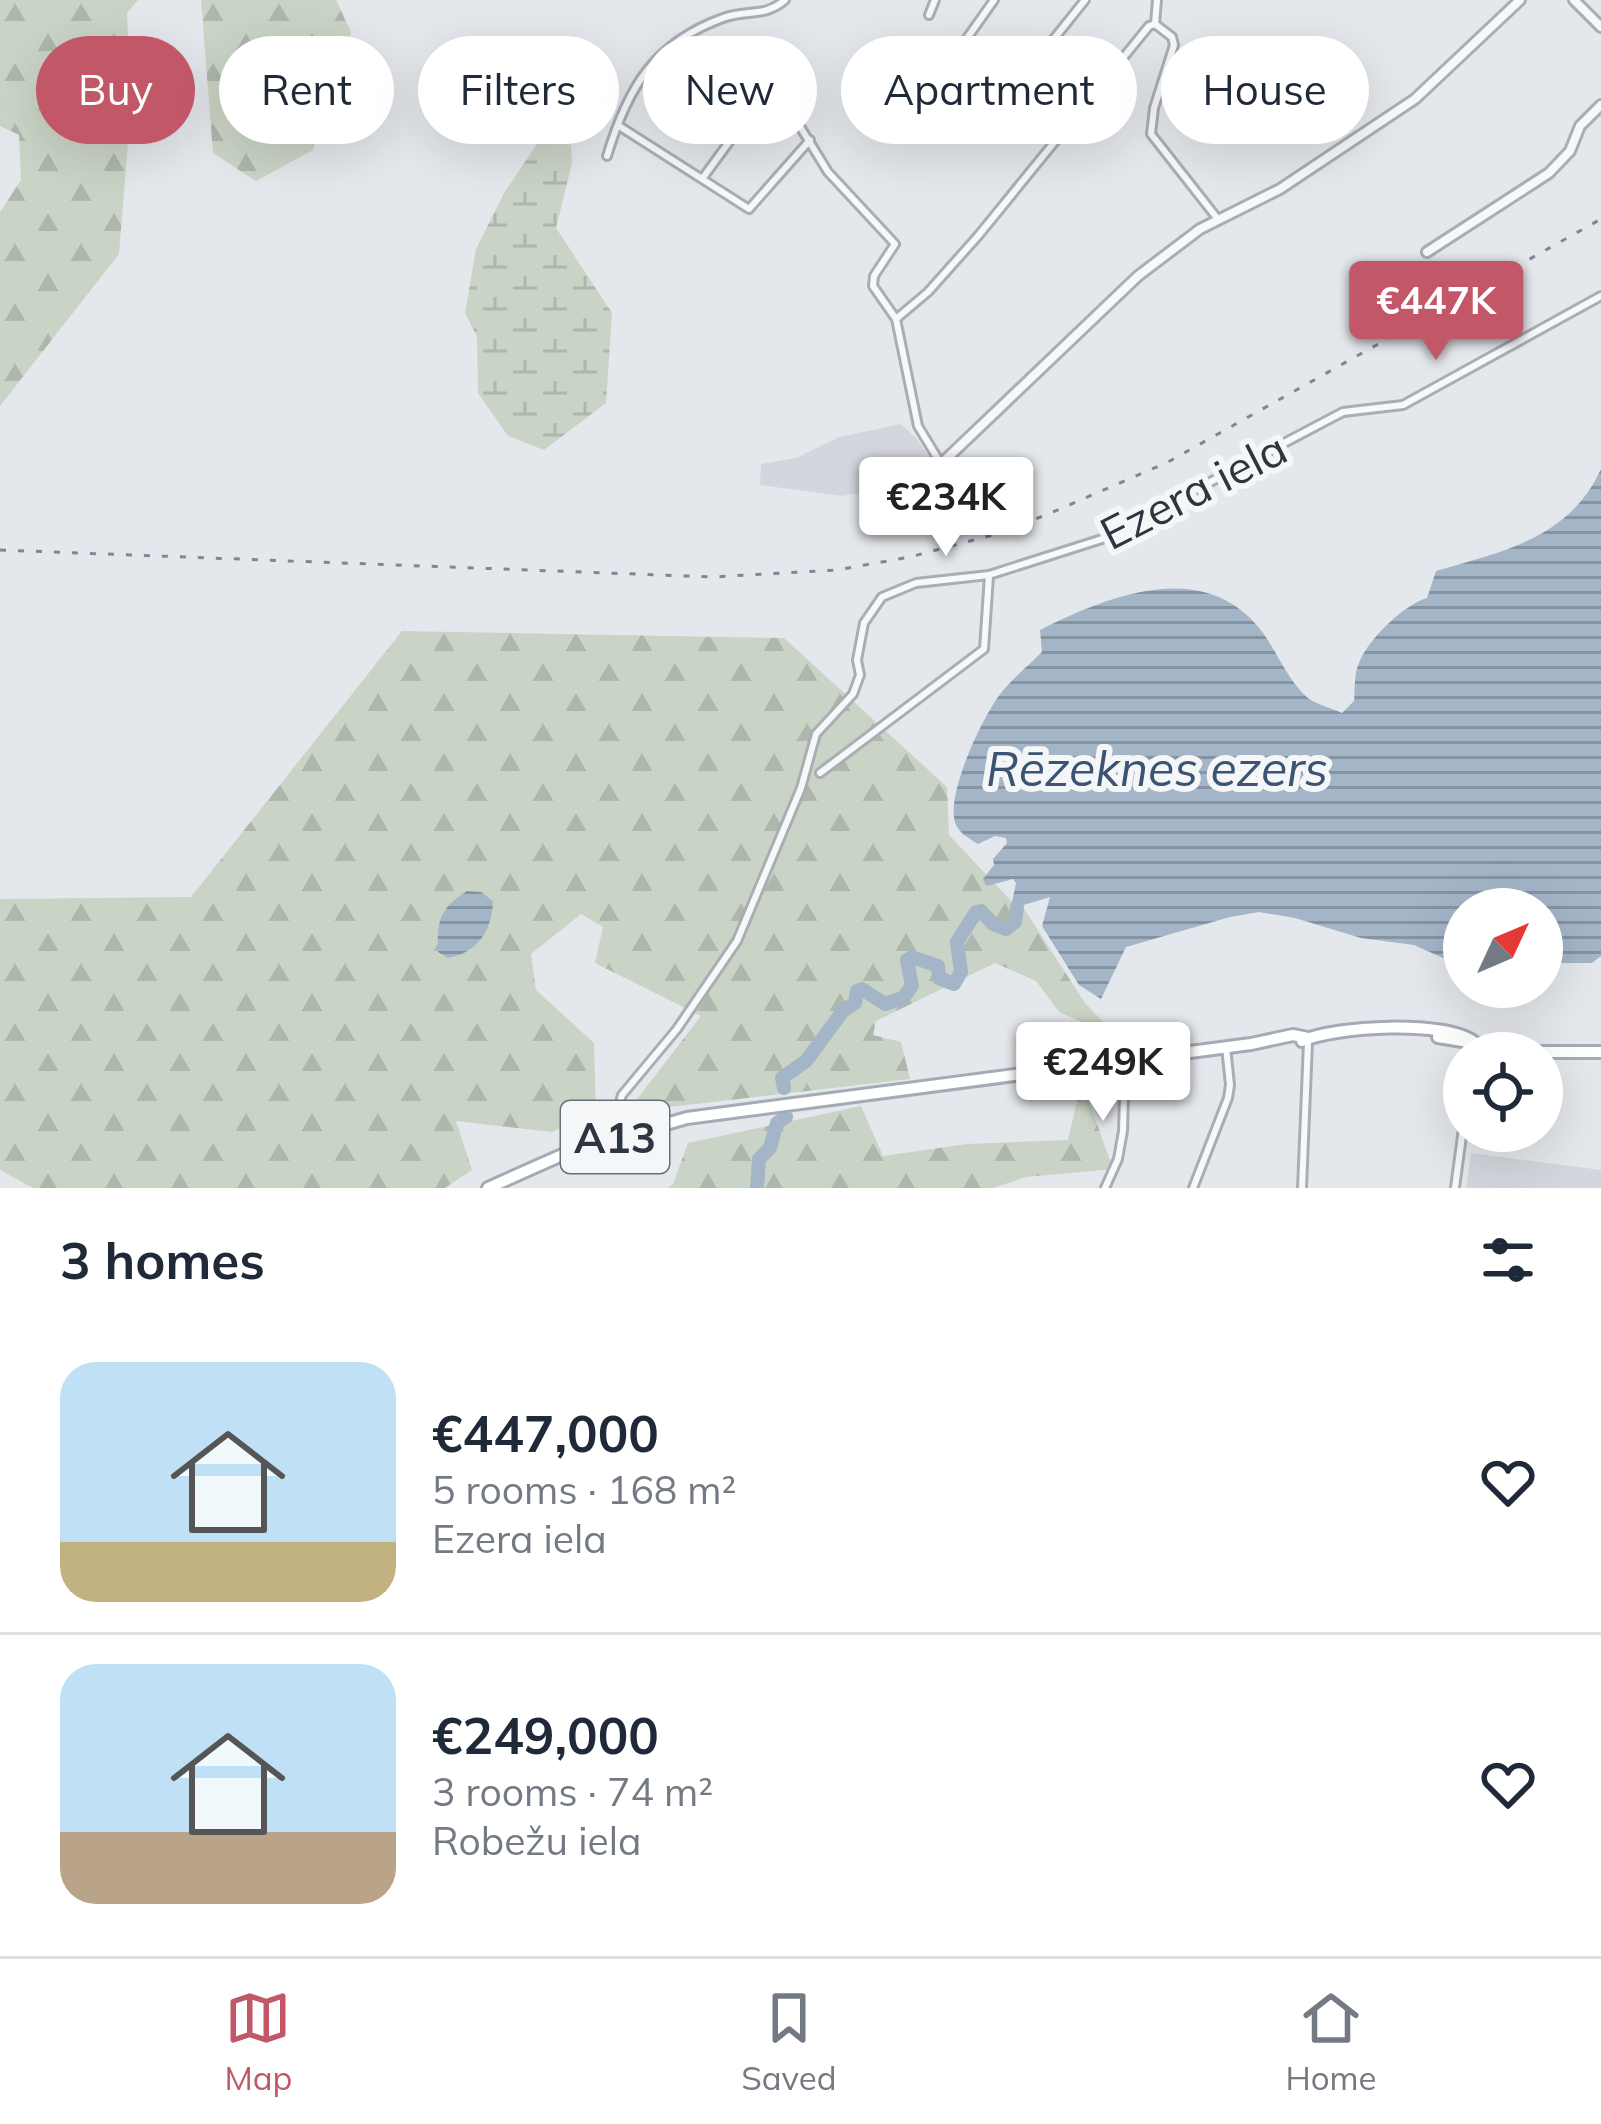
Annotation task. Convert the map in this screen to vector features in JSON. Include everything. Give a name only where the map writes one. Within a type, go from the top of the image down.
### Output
[{"type":"main road","name":"A13","points":[[488,1188],[623,1134],[748,1107],[1261,1042],[1302,1042],[1373,1029],[1418,1030],[1443,1037]]},
{"type":"main road","name":"A13","points":[[1563,1052],[1601,1052]]},
{"type":"street","points":[[784,0],[766,13],[721,19],[661,50],[646,68],[619,126],[752,209],[806,144]]},
{"type":"street","points":[[929,15],[935,0]]},
{"type":"street","points":[[969,36],[994,0]]},
{"type":"street","points":[[1056,36],[1085,0]]},
{"type":"street","points":[[1155,24],[1157,0]]},
{"type":"street","points":[[926,494],[936,483],[941,464],[1138,276],[1217,218],[1280,189],[1415,99],[1520,0]]},
{"type":"street","points":[[1574,0],[1601,27]]},
{"type":"street","points":[[1155,24],[1172,37],[1174,45],[1150,122],[1151,134],[1217,218]]},
{"type":"street","points":[[896,319],[932,288],[1142,30],[1155,24]]},
{"type":"street","points":[[1427,252],[1549,172],[1570,152],[1580,126],[1601,104]]},
{"type":"street","points":[[607,156],[612,144]]},
{"type":"street","points":[[702,179],[728,144]]},
{"type":"street","points":[[811,144],[828,172],[895,244],[872,280],[896,319],[918,427],[941,464]]},
{"type":"street","name":"Ezera iela","points":[[623,1134],[617,1112],[622,1095],[677,1029],[737,941],[801,788],[816,734],[853,694],[860,675],[859,642],[882,597],[901,586],[989,575],[1102,539],[1343,412],[1403,405],[1601,296]]},
{"type":"street","points":[[820,772],[984,649],[989,575]]},
{"type":"street","points":[[1302,1188],[1308,1038]]},
{"type":"street","points":[[1193,1188],[1228,1099],[1226,1047]]},
{"type":"street","points":[[1106,1188],[1123,1131],[1125,1060]]},
{"type":"street","points":[[1456,1188],[1460,1152]]},
{"type":"shaded area","points":[[901,424],[943,478],[842,496],[760,485],[761,464],[796,458],[839,437]]},
{"type":"shaded area","points":[[1471,1153],[1601,1170],[1601,1188],[1466,1188]]},
{"type":"green space","points":[[0,0],[138,0],[127,13],[128,36],[36,36],[36,144],[128,144],[119,254],[0,406],[0,212],[21,180],[19,135],[0,126]]},
{"type":"green space","points":[[201,0],[336,0],[350,36],[219,36],[219,144],[315,144],[313,150],[256,181],[213,153]]},
{"type":"green space","points":[[537,144],[571,145],[572,163],[556,228],[612,313],[606,403],[544,450],[508,436],[478,393],[477,337],[465,313],[476,249],[504,193]]},
{"type":"green space","points":[[402,631],[784,638],[947,787],[949,835],[1017,907],[1023,907],[1085,1003],[1119,1038],[1059,1012],[1036,981],[995,963],[876,1021],[873,1035],[901,1042],[910,1079],[627,1112],[701,1016],[595,963],[603,927],[581,914],[531,954],[536,990],[594,1043],[596,1113],[552,1132],[456,1121],[472,1170],[445,1188],[33,1188],[0,1170],[0,899],[191,897]]},
{"type":"green space","points":[[1085,1090],[1113,1169],[1026,1177],[993,1188],[667,1188],[673,1184],[688,1143],[861,1106],[883,1156],[967,1144],[1068,1140],[1079,1092]]},
{"type":"water","name":"Rēzeknes ezers","points":[[1601,469],[1601,956],[1592,963],[1563,963],[1563,888],[1443,888],[1443,958],[1414,945],[1361,938],[1259,912],[1126,947],[1101,999],[1079,985],[1042,926],[1050,897],[1017,907],[1012,902],[1013,879],[986,886],[983,879],[1006,838],[995,836],[978,844],[962,833],[954,817],[957,788],[994,704],[1042,652],[1040,630],[1124,596],[1183,589],[1211,594],[1237,607],[1260,629],[1308,698],[1342,713],[1354,701],[1356,672],[1364,654],[1398,615],[1427,598],[1436,571],[1532,539],[1571,512]]},
{"type":"water","points":[[467,891],[481,892],[493,901],[490,922],[475,946],[448,958],[438,952],[439,924],[445,910]]},
{"type":"waterway","points":[[784,1088],[782,1078],[806,1061],[843,1011],[855,1003],[857,991],[862,989],[885,1004],[903,998],[912,986],[907,960],[912,957],[938,966],[939,978],[954,984],[961,972],[957,942],[976,912],[1006,929],[1015,922],[1017,907]]},
{"type":"waterway","points":[[757,1188],[759,1159],[770,1148],[777,1123],[786,1117]]},
{"type":"railway","points":[[0,550],[713,577],[837,570],[910,557],[989,536],[1168,462],[1601,219]]}]
